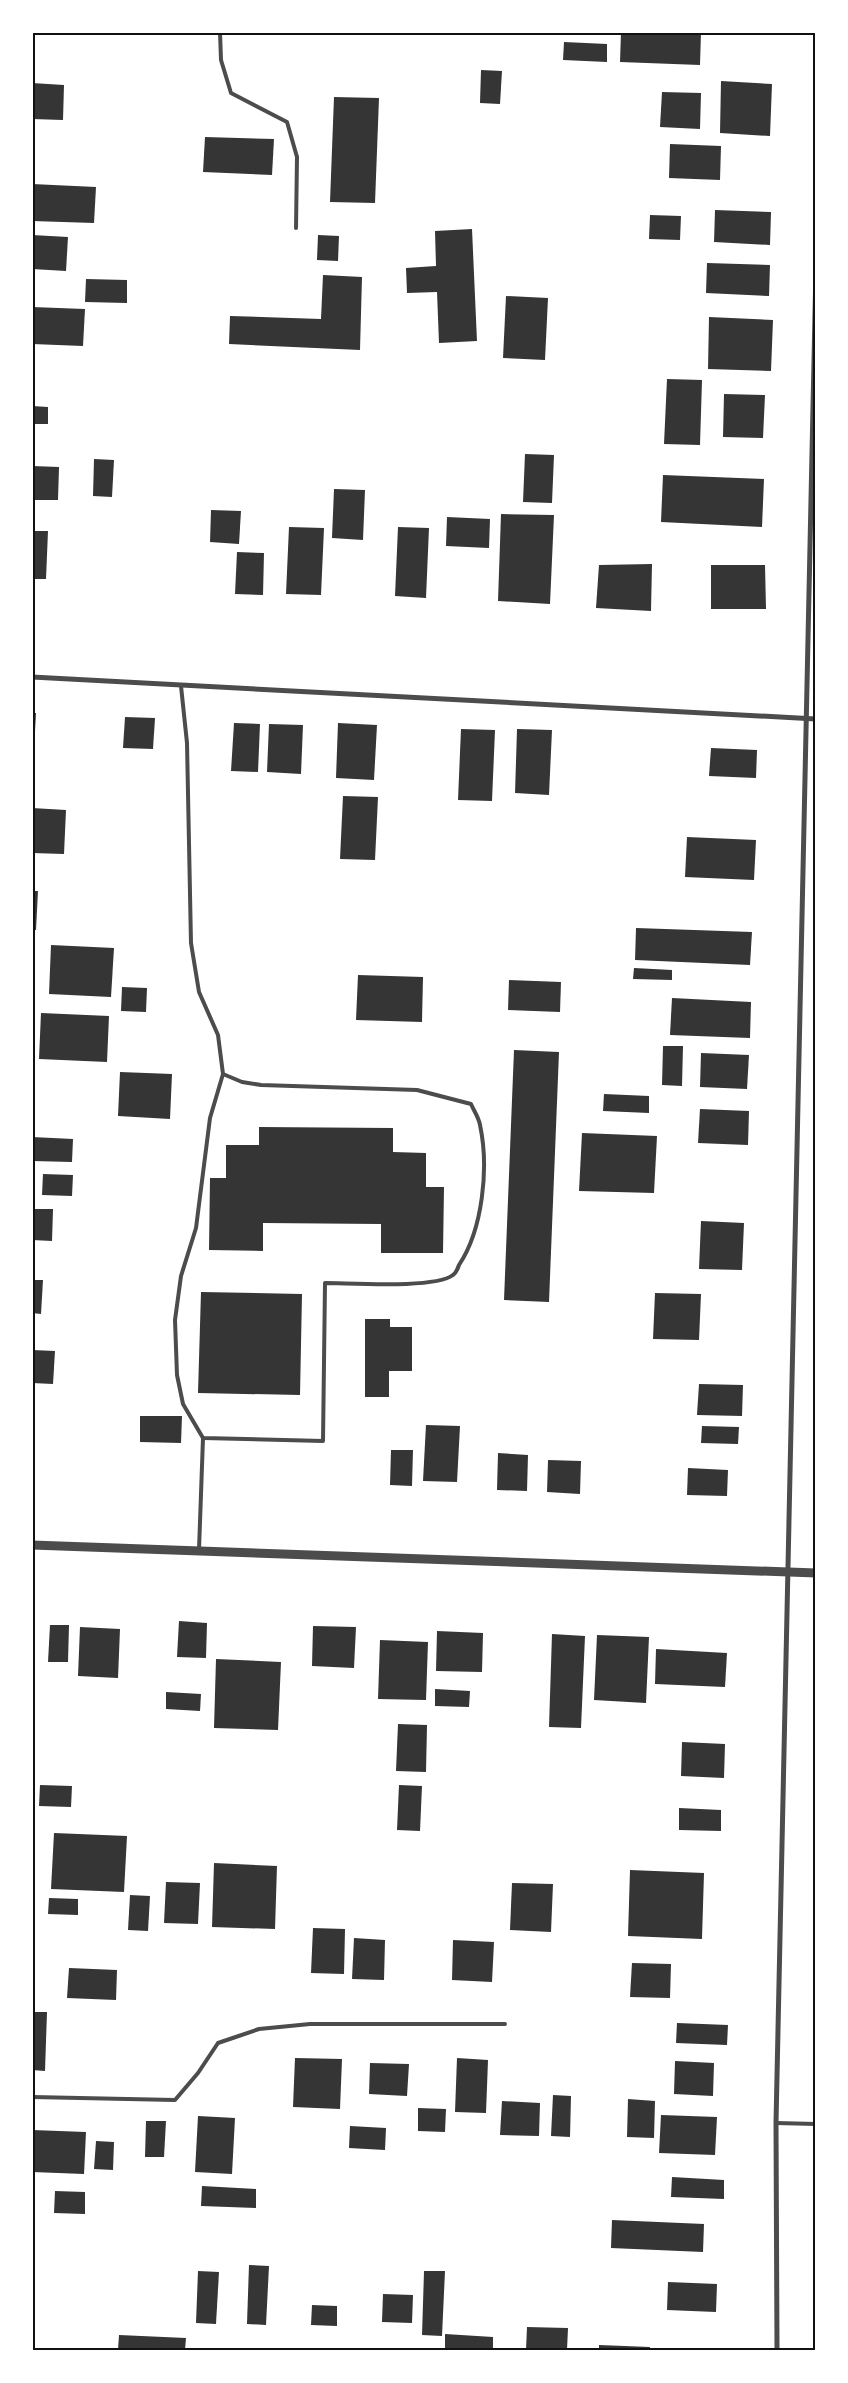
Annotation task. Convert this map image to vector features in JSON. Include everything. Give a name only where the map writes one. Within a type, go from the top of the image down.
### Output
[{"type":"street","points":[[778,2350],[776,2123],[804,719],[816,268]]},
{"type":"street","points":[[32,677],[816,719]]},
{"type":"street","points":[[32,1545],[816,1573]]},
{"type":"lane","points":[[220,32],[221,60],[231,93],[287,122],[297,157],[296,228]]},
{"type":"lane","points":[[181,686],[186,743],[191,944],[199,992],[218,1035],[223,1074],[210,1118],[196,1228],[181,1276],[175,1320],[177,1375],[183,1404],[203,1438],[199,1552]]},
{"type":"lane","points":[[203,1438],[323,1441],[325,1283],[410,1283],[434,1281],[453,1275],[468,1251],[480,1209],[482,1177],[483,1144],[480,1123],[471,1104],[417,1090],[261,1085],[242,1082],[223,1074]]},
{"type":"lane","points":[[32,2097],[175,2100],[198,2073],[218,2043],[259,2029],[310,2024],[505,2024]]},
{"type":"lane","points":[[776,2123],[816,2124]]},
{"type":"building","points":[[621,32],[701,32],[700,65],[620,62]]},
{"type":"building","points":[[564,42],[607,44],[607,62],[563,60]]},
{"type":"building","points":[[481,70],[502,71],[500,104],[480,103]]},
{"type":"building","points":[[721,81],[772,84],[770,136],[720,133]]},
{"type":"building","points":[[32,83],[64,85],[63,120],[32,119]]},
{"type":"building","points":[[662,92],[701,93],[700,129],[660,127]]},
{"type":"building","points":[[334,97],[379,98],[375,203],[330,202]]},
{"type":"building","points":[[205,137],[274,139],[272,175],[203,172]]},
{"type":"building","points":[[670,144],[721,146],[720,180],[669,178]]},
{"type":"building","points":[[32,184],[96,187],[94,223],[32,221]]},
{"type":"building","points":[[715,210],[771,212],[770,245],[714,242]]},
{"type":"building","points":[[650,215],[681,216],[680,240],[649,239]]},
{"type":"building","points":[[472,229],[477,341],[439,343],[437,292],[407,293],[406,268],[436,266],[435,231]]},
{"type":"building","points":[[32,235],[68,237],[66,271],[32,269]]},
{"type":"building","points":[[318,235],[339,236],[338,261],[317,260]]},
{"type":"building","points":[[707,263],[770,265],[769,296],[706,293]]},
{"type":"building","points":[[323,275],[362,277],[360,350],[229,344],[230,316],[321,319]]},
{"type":"building","points":[[86,279],[127,280],[127,303],[85,302]]},
{"type":"building","points":[[506,296],[548,298],[545,360],[503,358]]},
{"type":"building","points":[[32,307],[85,309],[83,346],[32,344]]},
{"type":"building","points":[[709,317],[773,320],[771,371],[708,369]]},
{"type":"building","points":[[667,379],[702,380],[700,445],[664,444]]},
{"type":"building","points":[[724,394],[765,395],[763,438],[723,437]]},
{"type":"building","points":[[32,406],[48,407],[48,424],[32,424]]},
{"type":"building","points":[[525,454],[554,455],[552,503],[523,502]]},
{"type":"building","points":[[94,459],[114,460],[112,497],[93,496]]},
{"type":"building","points":[[32,466],[59,467],[58,500],[32,500]]},
{"type":"building","points":[[663,475],[764,479],[762,527],[661,522]]},
{"type":"building","points":[[334,489],[365,490],[363,540],[332,538]]},
{"type":"building","points":[[211,510],[241,511],[239,544],[210,542]]},
{"type":"building","points":[[501,514],[554,515],[550,604],[498,601]]},
{"type":"building","points":[[447,517],[490,519],[489,548],[446,546]]},
{"type":"building","points":[[289,527],[324,528],[321,595],[286,594]]},
{"type":"building","points":[[398,527],[429,528],[426,598],[395,596]]},
{"type":"building","points":[[32,531],[48,531],[46,579],[32,579]]},
{"type":"building","points":[[237,552],[264,553],[263,595],[235,594]]},
{"type":"building","points":[[652,564],[651,611],[596,608],[599,565]]},
{"type":"building","points":[[711,565],[765,565],[766,609],[711,609]]},
{"type":"building","points":[[32,713],[36,713],[34,749],[32,749]]},
{"type":"building","points":[[125,717],[155,718],[153,749],[123,748]]},
{"type":"building","points":[[234,723],[260,724],[258,772],[231,771]]},
{"type":"building","points":[[338,723],[377,725],[374,780],[336,778]]},
{"type":"building","points":[[269,724],[303,725],[301,774],[267,772]]},
{"type":"building","points":[[461,729],[495,730],[492,801],[458,800]]},
{"type":"building","points":[[517,729],[552,730],[549,795],[515,793]]},
{"type":"building","points":[[711,748],[757,750],[756,778],[709,776]]},
{"type":"building","points":[[343,796],[378,797],[375,860],[340,859]]},
{"type":"building","points":[[32,808],[66,810],[64,854],[32,853]]},
{"type":"building","points":[[687,837],[756,840],[754,880],[685,877]]},
{"type":"building","points":[[32,891],[38,891],[36,930],[32,930]]},
{"type":"building","points":[[636,928],[752,932],[750,965],[635,960]]},
{"type":"building","points":[[51,945],[114,948],[111,997],[49,994]]},
{"type":"building","points":[[634,968],[672,970],[672,980],[633,979]]},
{"type":"building","points":[[358,975],[423,977],[422,1022],[356,1020]]},
{"type":"building","points":[[509,980],[561,982],[560,1012],[508,1010]]},
{"type":"building","points":[[122,987],[147,988],[146,1012],[121,1011]]},
{"type":"building","points":[[672,998],[751,1002],[750,1038],[670,1035]]},
{"type":"building","points":[[41,1013],[109,1016],[107,1062],[39,1059]]},
{"type":"building","points":[[663,1046],[683,1046],[682,1086],[662,1085]]},
{"type":"building","points":[[514,1050],[559,1052],[549,1302],[504,1300]]},
{"type":"building","points":[[701,1053],[749,1055],[747,1089],[700,1087]]},
{"type":"building","points":[[120,1072],[172,1074],[170,1119],[118,1116]]},
{"type":"building","points":[[604,1094],[649,1096],[649,1113],[603,1111]]},
{"type":"building","points":[[700,1109],[749,1111],[748,1145],[698,1143]]},
{"type":"building","points":[[259,1127],[393,1128],[393,1152],[426,1153],[426,1187],[444,1187],[443,1253],[381,1253],[381,1224],[263,1223],[263,1251],[209,1250],[210,1178],[226,1178],[226,1145],[259,1145]]},
{"type":"building","points":[[582,1133],[657,1136],[654,1193],[579,1191]]},
{"type":"building","points":[[32,1137],[73,1139],[72,1162],[32,1161]]},
{"type":"building","points":[[43,1174],[73,1175],[72,1196],[42,1195]]},
{"type":"building","points":[[32,1209],[53,1209],[52,1241],[32,1240]]},
{"type":"building","points":[[701,1221],[744,1223],[742,1270],[699,1269]]},
{"type":"building","points":[[32,1280],[43,1280],[41,1314],[32,1313]]},
{"type":"building","points":[[201,1292],[302,1294],[300,1395],[198,1393]]},
{"type":"building","points":[[655,1293],[701,1294],[699,1340],[653,1339]]},
{"type":"building","points":[[365,1319],[390,1319],[390,1327],[412,1327],[412,1371],[389,1371],[389,1397],[365,1397]]},
{"type":"building","points":[[32,1350],[55,1351],[53,1384],[32,1383]]},
{"type":"building","points":[[699,1384],[743,1385],[742,1416],[697,1415]]},
{"type":"building","points":[[140,1416],[182,1416],[181,1443],[140,1442]]},
{"type":"building","points":[[426,1425],[460,1426],[457,1482],[423,1481]]},
{"type":"building","points":[[702,1426],[739,1427],[738,1444],[701,1443]]},
{"type":"building","points":[[391,1450],[413,1450],[412,1486],[390,1485]]},
{"type":"building","points":[[498,1453],[528,1455],[527,1491],[497,1490]]},
{"type":"building","points":[[548,1460],[581,1461],[580,1494],[547,1492]]},
{"type":"building","points":[[688,1468],[728,1470],[727,1496],[687,1495]]},
{"type":"building","points":[[179,1621],[207,1623],[206,1658],[177,1657]]},
{"type":"building","points":[[50,1625],[69,1625],[68,1662],[48,1662]]},
{"type":"building","points":[[313,1626],[356,1627],[354,1668],[312,1666]]},
{"type":"building","points":[[80,1627],[120,1629],[118,1678],[78,1676]]},
{"type":"building","points":[[437,1631],[483,1633],[482,1672],[436,1671]]},
{"type":"building","points":[[552,1634],[585,1636],[581,1728],[549,1727]]},
{"type":"building","points":[[597,1635],[649,1637],[646,1703],[594,1700]]},
{"type":"building","points":[[380,1640],[428,1642],[426,1700],[378,1699]]},
{"type":"building","points":[[656,1649],[727,1653],[725,1687],[655,1684]]},
{"type":"building","points":[[216,1659],[281,1662],[278,1730],[214,1728]]},
{"type":"building","points":[[435,1689],[470,1691],[469,1707],[435,1706]]},
{"type":"building","points":[[166,1692],[201,1694],[200,1711],[166,1709]]},
{"type":"building","points":[[398,1724],[427,1725],[426,1772],[396,1771]]},
{"type":"building","points":[[682,1742],[725,1744],[724,1778],[681,1776]]},
{"type":"building","points":[[40,1785],[72,1786],[71,1807],[39,1806]]},
{"type":"building","points":[[399,1785],[422,1786],[420,1831],[397,1830]]},
{"type":"building","points":[[679,1808],[721,1810],[721,1831],[679,1830]]},
{"type":"building","points":[[54,1833],[127,1836],[124,1892],[51,1889]]},
{"type":"building","points":[[214,1863],[277,1866],[275,1929],[212,1927]]},
{"type":"building","points":[[630,1870],[704,1873],[702,1939],[628,1936]]},
{"type":"building","points":[[166,1882],[200,1883],[198,1924],[164,1923]]},
{"type":"building","points":[[512,1883],[553,1884],[551,1932],[510,1930]]},
{"type":"building","points":[[130,1895],[150,1896],[148,1931],[128,1930]]},
{"type":"building","points":[[49,1898],[78,1899],[78,1915],[48,1914]]},
{"type":"building","points":[[313,1928],[345,1929],[344,1974],[311,1973]]},
{"type":"building","points":[[354,1938],[385,1940],[384,1980],[352,1979]]},
{"type":"building","points":[[453,1940],[494,1942],[492,1982],[452,1980]]},
{"type":"building","points":[[632,1963],[671,1964],[670,1998],[630,1997]]},
{"type":"building","points":[[69,1968],[117,1970],[116,2000],[67,1998]]},
{"type":"building","points":[[32,2012],[47,2012],[45,2071],[32,2070]]},
{"type":"building","points":[[677,2023],[728,2025],[727,2045],[676,2043]]},
{"type":"building","points":[[295,2058],[342,2059],[340,2109],[293,2107]]},
{"type":"building","points":[[457,2058],[488,2060],[486,2113],[455,2112]]},
{"type":"building","points":[[675,2061],[714,2063],[713,2096],[674,2094]]},
{"type":"building","points":[[370,2063],[409,2064],[407,2096],[369,2094]]},
{"type":"building","points":[[553,2095],[571,2096],[570,2137],[551,2136]]},
{"type":"building","points":[[628,2099],[655,2101],[654,2138],[627,2137]]},
{"type":"building","points":[[502,2101],[540,2103],[539,2136],[500,2135]]},
{"type":"building","points":[[418,2108],[446,2109],[445,2132],[418,2131]]},
{"type":"building","points":[[661,2115],[717,2117],[715,2155],[659,2153]]},
{"type":"building","points":[[198,2116],[235,2118],[232,2174],[195,2172]]},
{"type":"building","points":[[146,2121],[166,2121],[164,2157],[145,2157]]},
{"type":"building","points":[[350,2126],[386,2128],[385,2150],[349,2148]]},
{"type":"building","points":[[32,2130],[86,2132],[84,2174],[32,2172]]},
{"type":"building","points":[[96,2141],[114,2142],[113,2170],[94,2169]]},
{"type":"building","points":[[672,2177],[724,2180],[724,2199],[671,2197]]},
{"type":"building","points":[[202,2186],[256,2189],[256,2208],[201,2206]]},
{"type":"building","points":[[55,2191],[85,2192],[85,2214],[54,2213]]},
{"type":"building","points":[[612,2220],[704,2224],[703,2252],[611,2248]]},
{"type":"building","points":[[249,2265],[269,2266],[266,2325],[247,2324]]},
{"type":"building","points":[[198,2271],[219,2272],[216,2324],[196,2323]]},
{"type":"building","points":[[424,2271],[445,2271],[442,2336],[422,2335]]},
{"type":"building","points":[[668,2282],[717,2284],[716,2312],[667,2310]]},
{"type":"building","points":[[383,2294],[413,2295],[412,2323],[382,2322]]},
{"type":"building","points":[[312,2305],[337,2306],[337,2326],[311,2325]]},
{"type":"building","points":[[527,2327],[568,2328],[567,2350],[526,2350]]},
{"type":"building","points":[[445,2334],[493,2337],[493,2350],[445,2350]]},
{"type":"building","points":[[119,2335],[186,2338],[185,2350],[118,2350]]},
{"type":"building","points":[[599,2345],[650,2347],[650,2350],[599,2350]]}]
